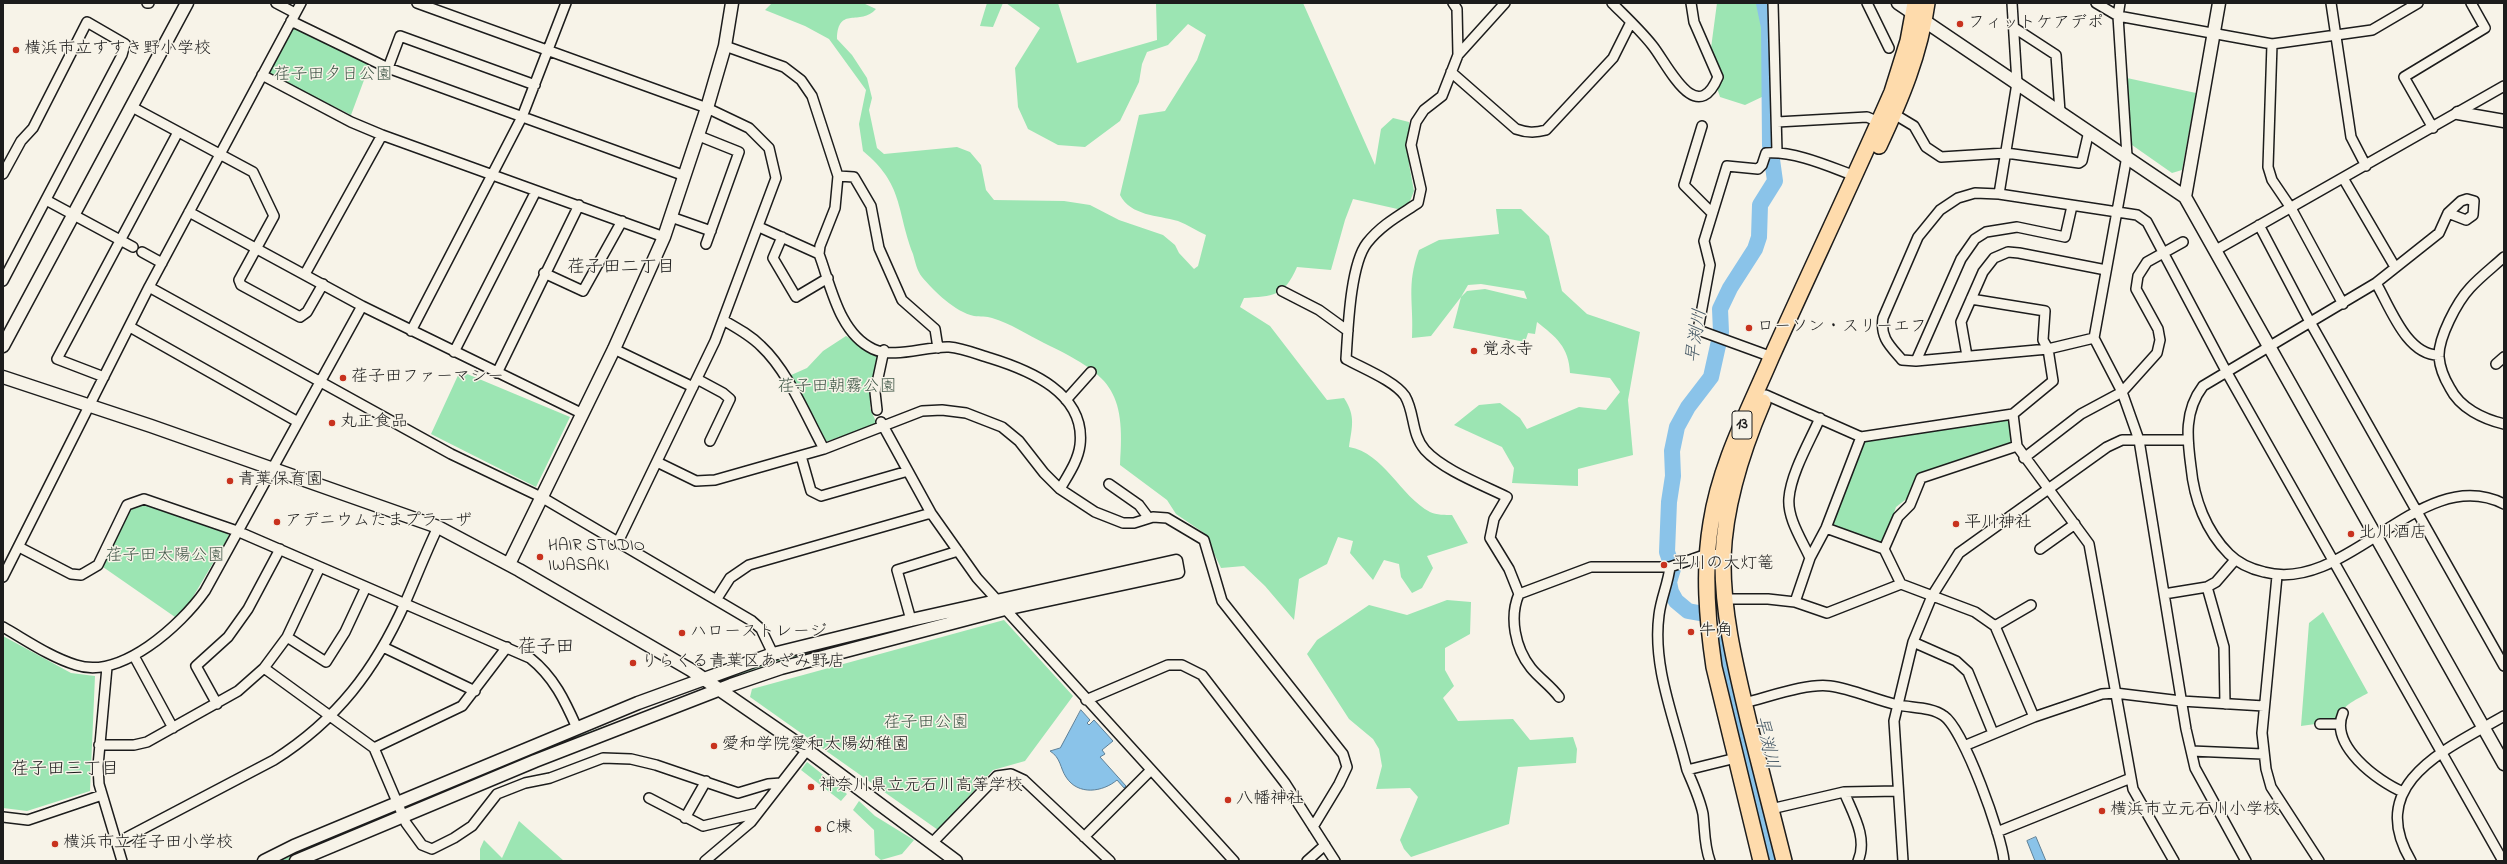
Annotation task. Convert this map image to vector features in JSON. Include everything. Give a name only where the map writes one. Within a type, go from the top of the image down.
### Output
[{"type":"main road","name":"13","points":[[1761,861],[1714,667],[1710,638],[1707,554],[1717,492],[1727,462],[1772,357],[1879,122],[1900,68],[1918,12],[1927,3]]},
{"type":"main road","name":"13","points":[[1784,861],[1732,651],[1725,599],[1723,555],[1729,509],[1738,468],[1766,395],[1894,114],[1911,70],[1918,12]]},
{"type":"street","points":[[3,346],[188,3]]},
{"type":"street","points":[[276,3],[293,17],[388,68],[685,176]]},
{"type":"street","points":[[3,577],[149,287],[300,3]]},
{"type":"street","points":[[417,3],[707,108],[749,128],[769,148],[776,178],[759,227],[723,320],[695,383],[618,542]]},
{"type":"street","points":[[509,564],[543,498],[614,349],[664,237],[699,136],[725,46],[732,3]]},
{"type":"street","points":[[1453,3],[1457,9],[1458,55]]},
{"type":"street","points":[[1505,3],[1458,55],[1442,96],[1424,110],[1416,122],[1411,145],[1421,189],[1418,203],[1381,228],[1361,253],[1348,331],[1346,359],[1396,386],[1405,396],[1415,432],[1426,451],[1457,471],[1507,497],[1491,528],[1490,538],[1509,569],[1519,594]]},
{"type":"street","points":[[1612,3],[1654,47],[1675,81],[1685,92],[1703,95],[1713,90],[1718,77],[1694,22],[1691,3]]},
{"type":"street","points":[[1772,357],[1698,330],[1710,265],[1704,241],[1727,166],[1758,169],[1772,152],[1776,122],[1773,3]]},
{"type":"street","points":[[1866,3],[1889,48]]},
{"type":"street","points":[[1898,3],[1918,12],[2017,83],[2185,197],[2270,345],[2504,764]]},
{"type":"street","points":[[1999,194],[2017,83],[2012,3]]},
{"type":"street","points":[[2096,3],[2118,16],[2214,32],[2272,44],[2372,30],[2418,3]]},
{"type":"street","points":[[2120,3],[2118,16],[2126,156],[2094,338],[2122,392],[2139,440],[2181,701],[2195,768],[2246,861]]},
{"type":"street","points":[[2185,197],[2219,3]]},
{"type":"street","points":[[2331,3],[2351,137],[2366,166]]},
{"type":"street","points":[[2433,128],[2404,77],[2485,28],[2471,3]]},
{"type":"street","points":[[411,331],[522,117],[548,51],[563,4]]},
{"type":"street","points":[[3,174],[21,141],[33,128],[87,22],[125,44],[122,56],[3,281]]},
{"type":"street","points":[[1451,72],[1516,129],[1525,133],[1546,130],[1613,58],[1631,22]]},
{"type":"street","points":[[2013,27],[2056,55],[2060,112]]},
{"type":"street","points":[[388,68],[400,36],[535,85]]},
{"type":"street","points":[[2272,44],[2268,167],[2272,180],[2290,208],[2343,304]]},
{"type":"street","points":[[725,46],[784,67],[801,80],[812,96],[838,176],[834,208],[820,246],[819,254],[844,322],[851,332],[874,349],[884,350],[949,347],[968,351],[1023,368],[1044,379],[1066,400],[1073,410],[1080,443],[1078,457],[1060,489]]},
{"type":"street","points":[[262,75],[351,122],[382,135],[664,237]]},
{"type":"street","points":[[2216,250],[2433,128],[2504,86]]},
{"type":"street","points":[[132,107],[253,172],[274,216],[240,280],[241,285],[300,317],[307,312],[323,284]]},
{"type":"street","points":[[2458,113],[2504,121]]},
{"type":"street","points":[[1894,114],[1914,126],[1926,147],[1941,157],[2006,153],[2079,163],[2082,161],[2089,131]]},
{"type":"street","points":[[1776,122],[1866,116],[1879,122]]},
{"type":"street","points":[[1702,126],[1684,185],[1712,212]]},
{"type":"street","points":[[104,377],[56,359],[178,132]]},
{"type":"street","points":[[305,274],[382,135]]},
{"type":"street","points":[[699,136],[739,152],[706,244]]},
{"type":"street","points":[[1772,152],[1823,164],[1855,176]]},
{"type":"street","points":[[838,176],[847,175],[854,177],[868,200],[871,206],[879,248],[902,300],[935,329],[938,348]]},
{"type":"street","points":[[2344,178],[2394,267]]},
{"type":"street","points":[[454,352],[536,191]]},
{"type":"street","points":[[2094,338],[2048,349],[1916,361],[1902,360],[1884,341],[1881,329],[1883,318],[1918,237],[1940,210],[1958,198],[1975,193],[1999,194],[2137,215],[2147,222],[2226,371],[2503,861]]},
{"type":"street","points":[[46,200],[133,247]]},
{"type":"street","points":[[497,373],[544,273],[579,205]]},
{"type":"street","points":[[1916,361],[1961,259],[1975,238],[1986,232],[2017,226],[2065,237],[2072,206]]},
{"type":"street","points":[[189,212],[362,306],[583,414]]},
{"type":"street","points":[[2448,213],[2439,233],[2394,267],[2376,283],[2203,386],[2195,397],[2188,424],[2188,440],[2192,477],[2198,505],[2220,546],[2235,560],[2253,570],[2277,576],[2303,574],[2334,560],[2418,512],[2446,499],[2467,496],[2481,497],[2504,504]]},
{"type":"street","points":[[671,217],[711,231]]},
{"type":"street","points":[[544,273],[583,291],[622,221]]},
{"type":"street","points":[[2259,225],[2310,322],[2504,666]]},
{"type":"street","points":[[759,227],[819,254]]},
{"type":"street","points":[[782,237],[773,258],[796,297],[828,278]]},
{"type":"street","points":[[2024,458],[2081,414],[2122,392],[2157,352],[2160,340],[2158,329],[2136,289],[2138,276],[2142,268],[2163,253],[2183,242]]},
{"type":"street","points":[[142,252],[162,263]]},
{"type":"street","points":[[1967,356],[1961,322],[1971,299],[1994,258],[2008,252],[2106,270]]},
{"type":"street","points":[[2504,257],[2469,288],[2459,303],[2445,330],[2439,355],[2441,373],[2453,395],[2466,407],[2488,420],[2504,424]]},
{"type":"street","points":[[2376,283],[2410,343],[2421,352],[2439,355]]},
{"type":"street","points":[[149,287],[320,383],[451,454],[543,498],[618,542],[752,621],[761,629],[773,654]]},
{"type":"street","points":[[1282,291],[1319,310],[1348,331]]},
{"type":"street","points":[[1766,395],[1861,437],[2013,414],[2053,381],[2048,349],[2043,340],[2045,311],[1971,299]]},
{"type":"street","points":[[3,627],[76,666],[107,666],[134,656],[179,622],[196,604],[362,306]]},
{"type":"street","points":[[723,320],[746,333],[762,346],[777,364],[824,448]]},
{"type":"street","points":[[130,327],[298,422]]},
{"type":"street","points":[[614,349],[695,383],[723,393],[730,399],[710,441]]},
{"type":"street","points":[[877,410],[874,392],[884,350]]},
{"type":"street","points":[[2496,364],[2504,357]]},
{"type":"street","points":[[1066,400],[1091,372]]},
{"type":"street","points":[[3,377],[438,527],[509,564],[704,679],[807,750],[956,861]]},
{"type":"street","points":[[657,462],[696,482],[715,480],[801,456],[882,424],[922,411],[960,412],[986,420],[1002,428],[1019,441],[1044,473],[1060,489],[1108,519],[1123,523],[1134,523],[1148,518],[1167,518],[1204,540],[1222,601],[1343,754],[1347,767],[1339,784],[1313,826]]},
{"type":"street","points":[[2013,414],[2017,446],[2024,458],[2049,487],[2089,544],[2133,789],[2174,861]]},
{"type":"street","points":[[1810,558],[1792,517],[1789,498],[1793,480],[1820,418]]},
{"type":"street","points":[[882,424],[931,513],[995,601],[1005,609],[1150,771],[1234,861]]},
{"type":"street","points":[[1795,602],[1810,558],[1826,528],[1861,437]]},
{"type":"street","points":[[1902,861],[1893,733],[1898,705],[1913,642],[1932,596],[1959,553],[2049,487],[2107,447],[2122,440],[2188,440]]},
{"type":"street","points":[[1884,549],[1898,517],[1910,505],[1921,478],[2017,446]]},
{"type":"street","points":[[801,456],[812,491],[821,496],[908,471]]},
{"type":"street","points":[[1109,484],[1139,505],[1148,518]]},
{"type":"street","points":[[19,547],[71,574],[81,575],[98,565],[127,505],[144,499],[237,531],[530,658],[549,676],[563,697],[577,728]]},
{"type":"street","points":[[716,600],[730,578],[749,565],[931,513]]},
{"type":"street","points":[[2040,549],[2075,524]]},
{"type":"street","points":[[116,843],[274,760],[297,745],[330,718],[358,686],[383,647],[405,604],[438,527]]},
{"type":"street","points":[[1826,528],[1884,549],[1901,584]]},
{"type":"street","points":[[217,704],[196,666],[228,637],[248,609],[280,549]]},
{"type":"street","points":[[911,620],[897,570],[958,552]]},
{"type":"street","points":[[1559,697],[1549,683],[1531,668],[1523,655],[1514,624],[1514,605],[1519,594],[1591,567],[1674,566],[1707,554],[1723,555]]},
{"type":"street","points":[[2164,594],[2207,587],[2216,582],[2235,560]]},
{"type":"street","points":[[264,861],[294,846],[577,728],[773,654],[911,620],[1176,561],[1178,572],[1005,609],[781,668],[535,761],[296,861]]},
{"type":"street","points":[[1674,566],[1658,615],[1658,639],[1670,708],[1678,732],[1686,770],[1700,800],[1703,815],[1703,835],[1710,861]]},
{"type":"street","points":[[99,745],[134,745],[147,742],[238,691],[264,668],[286,637],[320,567]]},
{"type":"street","points":[[2277,576],[2264,706],[2263,754],[2271,787],[2319,861]]},
{"type":"street","points":[[1725,599],[1768,599],[1795,602],[1827,613],[1901,584],[1975,612],[1994,626],[2034,717]]},
{"type":"street","points":[[286,637],[326,662],[345,632],[366,587]]},
{"type":"street","points":[[2207,587],[2224,648],[2225,704]]},
{"type":"street","points":[[1994,626],[2031,605]]},
{"type":"street","points":[[1913,642],[1956,661],[1968,672],[1993,732]]},
{"type":"street","points":[[383,647],[475,691]]},
{"type":"street","points":[[374,748],[462,706],[475,691],[507,647]]},
{"type":"street","points":[[134,656],[173,728]]},
{"type":"street","points":[[1086,700],[1168,666],[1182,665],[1202,675],[1285,783],[1335,861]]},
{"type":"street","points":[[107,666],[98,766],[102,795],[122,861]]},
{"type":"street","points":[[264,668],[330,718],[374,748],[403,817],[422,845],[432,849],[454,838],[472,826],[497,794],[525,783],[550,778],[603,758],[644,762],[706,781],[738,793],[768,784],[781,783]]},
{"type":"street","points":[[1744,703],[1824,686],[1898,705],[1934,711],[1944,716],[1952,724],[1964,746],[1997,832],[2004,861]]},
{"type":"street","points":[[1964,746],[1993,732],[2102,694],[2115,693],[2181,701],[2264,706]]},
{"type":"street","points":[[2343,713],[2340,724],[2341,735],[2349,749],[2366,768],[2386,785],[2402,792]]},
{"type":"street","points":[[2411,861],[2397,827],[2402,792],[2415,774],[2442,751],[2504,716]]},
{"type":"street","points":[[2320,724],[2340,724]]},
{"type":"street","points":[[705,861],[744,830],[807,750]]},
{"type":"street","points":[[2191,750],[2263,754]]},
{"type":"street","points":[[1686,770],[1736,758]]},
{"type":"street","points":[[1084,837],[1150,771]]},
{"type":"street","points":[[932,843],[997,776],[1011,774],[1024,780],[1110,861]]},
{"type":"street","points":[[1997,832],[2131,778]]},
{"type":"street","points":[[685,818],[706,781]]},
{"type":"street","points":[[1771,809],[1844,792],[1898,791]]},
{"type":"street","points":[[1844,792],[1862,837],[1862,849],[1858,861]]},
{"type":"street","points":[[3,817],[28,820],[102,795]]},
{"type":"street","points":[[649,798],[703,826],[758,813]]},
{"type":"street","points":[[1307,861],[1325,845]]},
{"type":"green space","points":[[772,3],[863,3],[876,9],[870,14],[846,19],[841,22],[838,29],[837,39],[852,55],[867,78],[872,98],[869,110],[877,148],[884,154],[957,147],[970,152],[981,165],[986,190],[994,200],[1064,201],[1090,205],[1119,220],[1163,235],[1175,245],[1179,253],[1194,269],[1198,266],[1206,235],[1178,221],[1145,214],[1138,211],[1125,202],[1120,195],[1139,115],[1165,111],[1197,60],[1206,35],[1188,24],[1168,45],[1147,52],[1142,64],[1139,82],[1120,121],[1085,147],[1058,145],[1028,129],[1018,107],[1015,68],[1040,28],[1006,3],[1058,3],[1077,63],[1157,40],[1156,3],[1303,3],[1375,165],[1381,129],[1393,118],[1409,122],[1409,164],[1414,191],[1410,201],[1402,210],[1353,199],[1345,220],[1331,270],[1297,267],[1292,277],[1282,289],[1276,293],[1263,297],[1244,298],[1240,307],[1270,326],[1327,400],[1344,398],[1348,404],[1352,416],[1349,447],[1372,457],[1419,505],[1430,512],[1452,515],[1468,543],[1427,556],[1433,568],[1422,588],[1412,593],[1401,577],[1399,564],[1384,560],[1373,580],[1350,553],[1353,541],[1338,537],[1327,564],[1299,579],[1294,620],[1265,586],[1244,566],[1221,568],[1204,533],[1176,514],[1167,500],[1120,465],[1120,418],[1116,401],[1109,388],[1099,376],[1085,365],[1066,354],[1012,326],[990,317],[967,314],[952,306],[922,277],[916,266],[897,198],[892,187],[886,175],[863,151],[859,124],[866,90],[829,39],[805,26],[765,10]]},
{"type":"green space","points":[[987,3],[1003,3],[993,27],[980,26]]},
{"type":"green space","points":[[1717,3],[1759,3],[1766,39],[1764,96],[1745,105],[1720,97],[1709,63]]},
{"type":"green space","name":"荏子田夕日公園","points":[[292,27],[370,64],[351,115],[267,73]]},
{"type":"green space","points":[[2127,78],[2196,93],[2182,170],[2172,173],[2132,145]]},
{"type":"green space","points":[[1496,209],[1521,209],[1549,236],[1562,291],[1587,314],[1640,332],[1628,400],[1633,455],[1578,469],[1578,486],[1512,483],[1514,468],[1502,447],[1454,425],[1479,405],[1500,403],[1520,418],[1527,429],[1579,407],[1606,410],[1620,392],[1610,378],[1570,373],[1567,356],[1564,349],[1556,338],[1537,322],[1535,334],[1528,333],[1525,342],[1453,328],[1461,297],[1431,336],[1412,338],[1411,294],[1415,263],[1419,250],[1439,240],[1499,234]],"holes":[[[1481,284],[1524,291],[1527,299],[1485,289],[1467,291],[1461,297],[1468,285]]]},
{"type":"green space","name":"荏子田朝霧公園","points":[[846,336],[877,356],[870,408],[877,424],[825,442],[789,376],[807,368],[823,351]]},
{"type":"green space","points":[[460,371],[570,417],[536,487],[431,434]]},
{"type":"green space","points":[[2010,417],[2013,443],[1919,474],[1909,497],[1896,507],[1883,545],[1830,526],[1863,439]]},
{"type":"green space","name":"荏子田太陽公園","points":[[142,502],[227,533],[229,536],[187,607],[175,617],[103,567],[129,511]]},
{"type":"green space","points":[[1447,600],[1471,602],[1470,634],[1445,648],[1445,670],[1454,686],[1443,698],[1458,721],[1513,719],[1530,740],[1573,737],[1577,749],[1576,763],[1518,767],[1509,824],[1411,857],[1404,849],[1400,840],[1418,797],[1410,788],[1376,789],[1382,766],[1379,749],[1373,739],[1349,719],[1307,654],[1317,640],[1369,605],[1407,615]]},
{"type":"green space","points":[[980,609],[983,610],[804,657],[773,662],[732,678],[732,676],[787,656]]},
{"type":"green space","points":[[2323,612],[2368,693],[2345,707],[2337,721],[2301,726],[2309,623]]},
{"type":"green space","name":"荏子田公園","points":[[1004,620],[1073,696],[1025,761],[993,770],[938,830],[750,697],[752,689]]},
{"type":"green space","points":[[3,636],[71,673],[95,676],[90,791],[27,811],[3,808]]},
{"type":"green space","points":[[689,695],[690,697],[445,793],[444,790],[527,755]]},
{"type":"green space","points":[[807,762],[847,794],[841,801],[801,770]]},
{"type":"green space","points":[[859,801],[875,816],[914,840],[902,854],[881,860],[875,855],[874,830],[853,810]]},
{"type":"green space","points":[[378,818],[380,821],[288,861],[278,861]]},
{"type":"green space","points":[[519,821],[564,861],[480,861],[480,849],[484,840],[502,858]]},
{"type":"water","points":[[1081,710],[1090,720],[1087,723],[1089,725],[1094,720],[1113,741],[1102,750],[1105,754],[1100,757],[1126,786],[1124,788],[1117,780],[1098,789],[1091,790],[1077,787],[1066,777],[1058,760],[1050,751],[1060,748]]},
{"type":"water","points":[[2036,837],[2046,861],[2035,861],[2027,841]]},
{"type":"waterway","name":"早渕川","points":[[1699,613],[1688,611],[1676,601],[1671,592],[1669,582],[1673,569],[1667,552],[1669,502],[1673,476],[1672,451],[1677,427],[1688,407],[1711,377],[1721,332],[1720,309],[1730,288],[1755,249],[1759,237],[1760,205],[1775,181],[1770,145],[1769,27],[1764,3]]},
{"type":"waterway","name":"早渕川","points":[[1719,635],[1772,861]]},
{"type":"place","name":"フィットケアデポ","points":[[1960,24]]},
{"type":"place","name":"横浜市立すすき野小学校","points":[[16,50]]},
{"type":"place","name":"ローソン・スリーエフ","points":[[1749,328]]},
{"type":"place","name":"覚永寺","points":[[1474,351]]},
{"type":"place","name":"荏子田ファーマシー","points":[[343,378]]},
{"type":"place","name":"丸正食品","points":[[332,423]]},
{"type":"place","name":"青葉保育園","points":[[230,481]]},
{"type":"place","name":"アデニウムたまプラーザ","points":[[277,522]]},
{"type":"place","name":"平川神社","points":[[1956,524]]},
{"type":"place","name":"北川酒店","points":[[2351,534]]},
{"type":"place","name":"HAIR STUDIO IWASAKI","points":[[540,557]]},
{"type":"place","name":"平川の大灯篭","points":[[1664,565]]},
{"type":"place","name":"牛角","points":[[1691,632]]},
{"type":"place","name":"ハローストレージ","points":[[682,633]]},
{"type":"place","name":"りらくる青葉区あざみ野店","points":[[633,663]]},
{"type":"place","name":"愛和学院愛和太陽幼稚園","points":[[714,746]]},
{"type":"place","name":"神奈川県立元石川高等学校","points":[[811,787]]},
{"type":"place","name":"八幡神社","points":[[1228,800]]},
{"type":"place","name":"横浜市立元石川小学校","points":[[2102,811]]},
{"type":"place","name":"C棟","points":[[818,829]]},
{"type":"place","name":"横浜市立荏子田小学校","points":[[55,844]]},
{"type":"district","name":"荏子田二丁目","points":[[621,269]]},
{"type":"district","name":"荏子田","points":[[546,649]]},
{"type":"district","name":"荏子田三丁目","points":[[65,771]]}]
